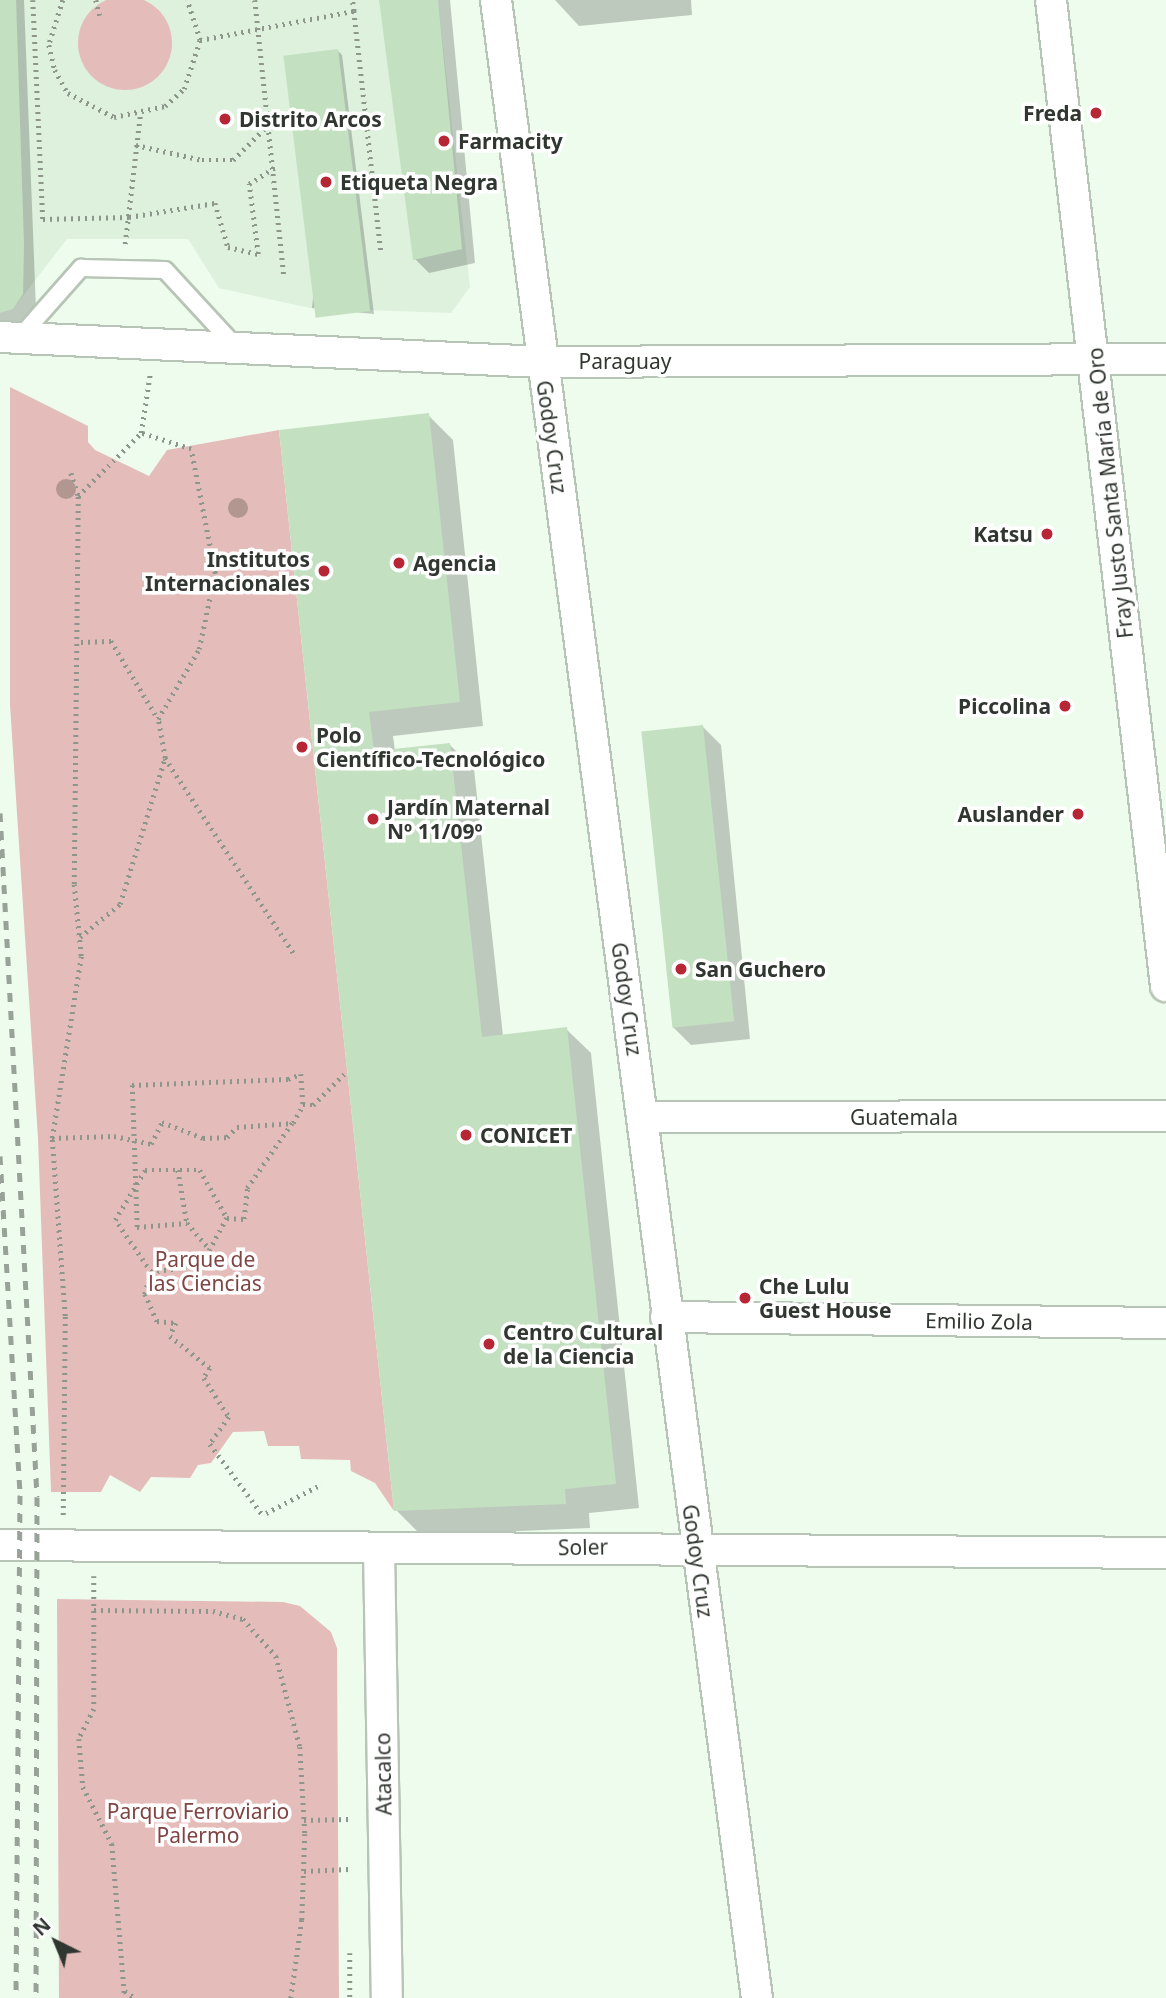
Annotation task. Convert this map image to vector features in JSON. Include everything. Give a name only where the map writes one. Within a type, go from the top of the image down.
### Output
[{"type":"street","name":"Godoy Cruz","points":[[496,0],[757,1998]]},
{"type":"street","name":"Fray Justo Santa María de Oro","points":[[1051,0],[1095,359],[1166,986]]},
{"type":"street","name":"Paraguay","points":[[10,338],[542,362],[1166,359]]},
{"type":"street","name":"Guatemala","points":[[643,1117],[1166,1116]]},
{"type":"street","name":"Emilio Zola","points":[[666,1317],[1166,1323]]},
{"type":"street","name":"Soler","points":[[0,1545],[379,1550],[696,1545],[1166,1553]]},
{"type":"street","name":"Atacalco","points":[[379,1550],[387,1998]]},
{"type":"lane","points":[[10,338],[80,268],[165,270],[238,349]]},
{"type":"path","points":[[33,0],[43,219],[129,217],[215,203],[228,247],[258,254],[249,184],[275,167]]},
{"type":"path","points":[[63,0],[49,45],[68,93],[114,117],[140,116],[184,89],[200,40],[187,0]]},
{"type":"path","points":[[96,0],[100,16]]},
{"type":"path","points":[[255,0],[271,122],[284,276]]},
{"type":"path","points":[[352,0],[381,251]]},
{"type":"path","points":[[200,40],[259,25],[354,11]]},
{"type":"path","points":[[36,46],[49,45]]},
{"type":"path","points":[[125,270],[140,116]]},
{"type":"path","points":[[136,145],[202,160],[233,160],[271,122]]},
{"type":"path","points":[[78,496],[141,433],[155,345]]},
{"type":"path","points":[[141,433],[191,449],[215,573],[200,649],[158,719]]},
{"type":"path","points":[[64,1492],[65,1316],[52,1138],[80,937],[74,884],[81,642],[78,496],[71,473]]},
{"type":"path","points":[[81,642],[111,641],[158,719],[165,758],[296,957]]},
{"type":"path","points":[[80,937],[120,904],[165,758]]},
{"type":"path","points":[[303,1105],[313,1105],[347,1071]]},
{"type":"path","points":[[187,1223],[137,1227],[132,1085],[288,1079],[301,1074],[303,1105],[247,1188],[244,1219],[227,1218]]},
{"type":"path","points":[[52,1138],[114,1136],[151,1144],[162,1122],[202,1138],[227,1137],[237,1126],[293,1123]]},
{"type":"path","points":[[227,1218],[200,1170],[145,1170],[115,1220],[151,1272],[145,1294],[157,1321],[176,1323],[170,1336],[211,1368],[204,1378],[229,1417],[210,1444],[262,1515],[323,1484]]},
{"type":"path","points":[[178,1170],[187,1223],[210,1249]]},
{"type":"path","points":[[151,1272],[201,1266],[227,1218]]},
{"type":"path","points":[[94,1548],[94,1709],[79,1739],[83,1787],[112,1844],[125,1998]]},
{"type":"path","points":[[94,1611],[214,1611],[260,1632],[276,1656],[289,1696],[304,1820],[304,1871],[291,1998]]},
{"type":"path","points":[[304,1820],[349,1819]]},
{"type":"path","points":[[304,1871],[349,1869]]},
{"type":"path","points":[[124,1990],[135,1998]]},
{"type":"shaded area","name":"Distrito Arcos","points":[[0,0],[438,0],[470,287],[451,313],[310,308],[219,288],[188,239],[67,239],[13,309],[0,313]]},
{"type":"green space","points":[[125,-4],[143,0],[158,10],[168,25],[172,43],[168,61],[158,76],[143,86],[125,90],[107,86],[92,76],[82,61],[78,43],[82,25],[92,10],[107,0]]},
{"type":"green space","name":"Parque de las Ciencias","points":[[10,387],[88,426],[88,442],[95,450],[149,476],[167,450],[279,430],[394,1511],[375,1483],[351,1471],[350,1460],[301,1459],[299,1446],[268,1446],[264,1431],[233,1432],[211,1463],[198,1465],[190,1478],[151,1477],[140,1492],[110,1475],[101,1492],[51,1492],[38,1138],[10,705]]},
{"type":"green space","name":"Parque Ferroviario Palermo","points":[[57,1599],[283,1602],[300,1606],[331,1632],[337,1648],[339,1998],[59,1998]]},
{"type":"building","points":[[0,0],[16,0],[24,245],[23,294],[13,309],[0,313]]},
{"type":"building","points":[[379,0],[438,0],[462,249],[413,260]]},
{"type":"building","name":"Etiqueta Negra","points":[[338,49],[370,311],[316,318],[283,56]]},
{"type":"building","points":[[429,413],[460,702],[369,712],[374,751],[450,743],[482,1037],[567,1027],[616,1484],[565,1489],[566,1504],[394,1511],[279,430]]},
{"type":"building","points":[[703,725],[734,1021],[672,1028],[641,731]]},
{"type":"railway","points":[[0,813],[37,1497],[36,1998]]},
{"type":"railway","points":[[0,1156],[20,1495],[16,1998]]},
{"type":"place","name":"Freda","points":[[1096,113]]},
{"type":"place","name":"Distrito Arcos","points":[[225,119]]},
{"type":"place","name":"Farmacity","points":[[444,141]]},
{"type":"place","name":"Etiqueta Negra","points":[[326,182]]},
{"type":"place","name":"Katsu","points":[[1047,534]]},
{"type":"place","name":"Agencia","points":[[399,563]]},
{"type":"place","name":"Institutos Internacionales","points":[[324,571]]},
{"type":"place","name":"Piccolina","points":[[1065,706]]},
{"type":"place","name":"Polo Científico-Tecnológico","points":[[302,747]]},
{"type":"place","name":"Auslander","points":[[1078,814]]},
{"type":"place","name":"Jardín Maternal Nº 11/09º","points":[[373,819]]},
{"type":"place","name":"San Guchero","points":[[681,969]]},
{"type":"place","name":"CONICET","points":[[466,1135]]},
{"type":"place","name":"Che Lulu Guest House","points":[[745,1298]]},
{"type":"place","name":"Centro Cultural de la Ciencia","points":[[489,1344]]}]
